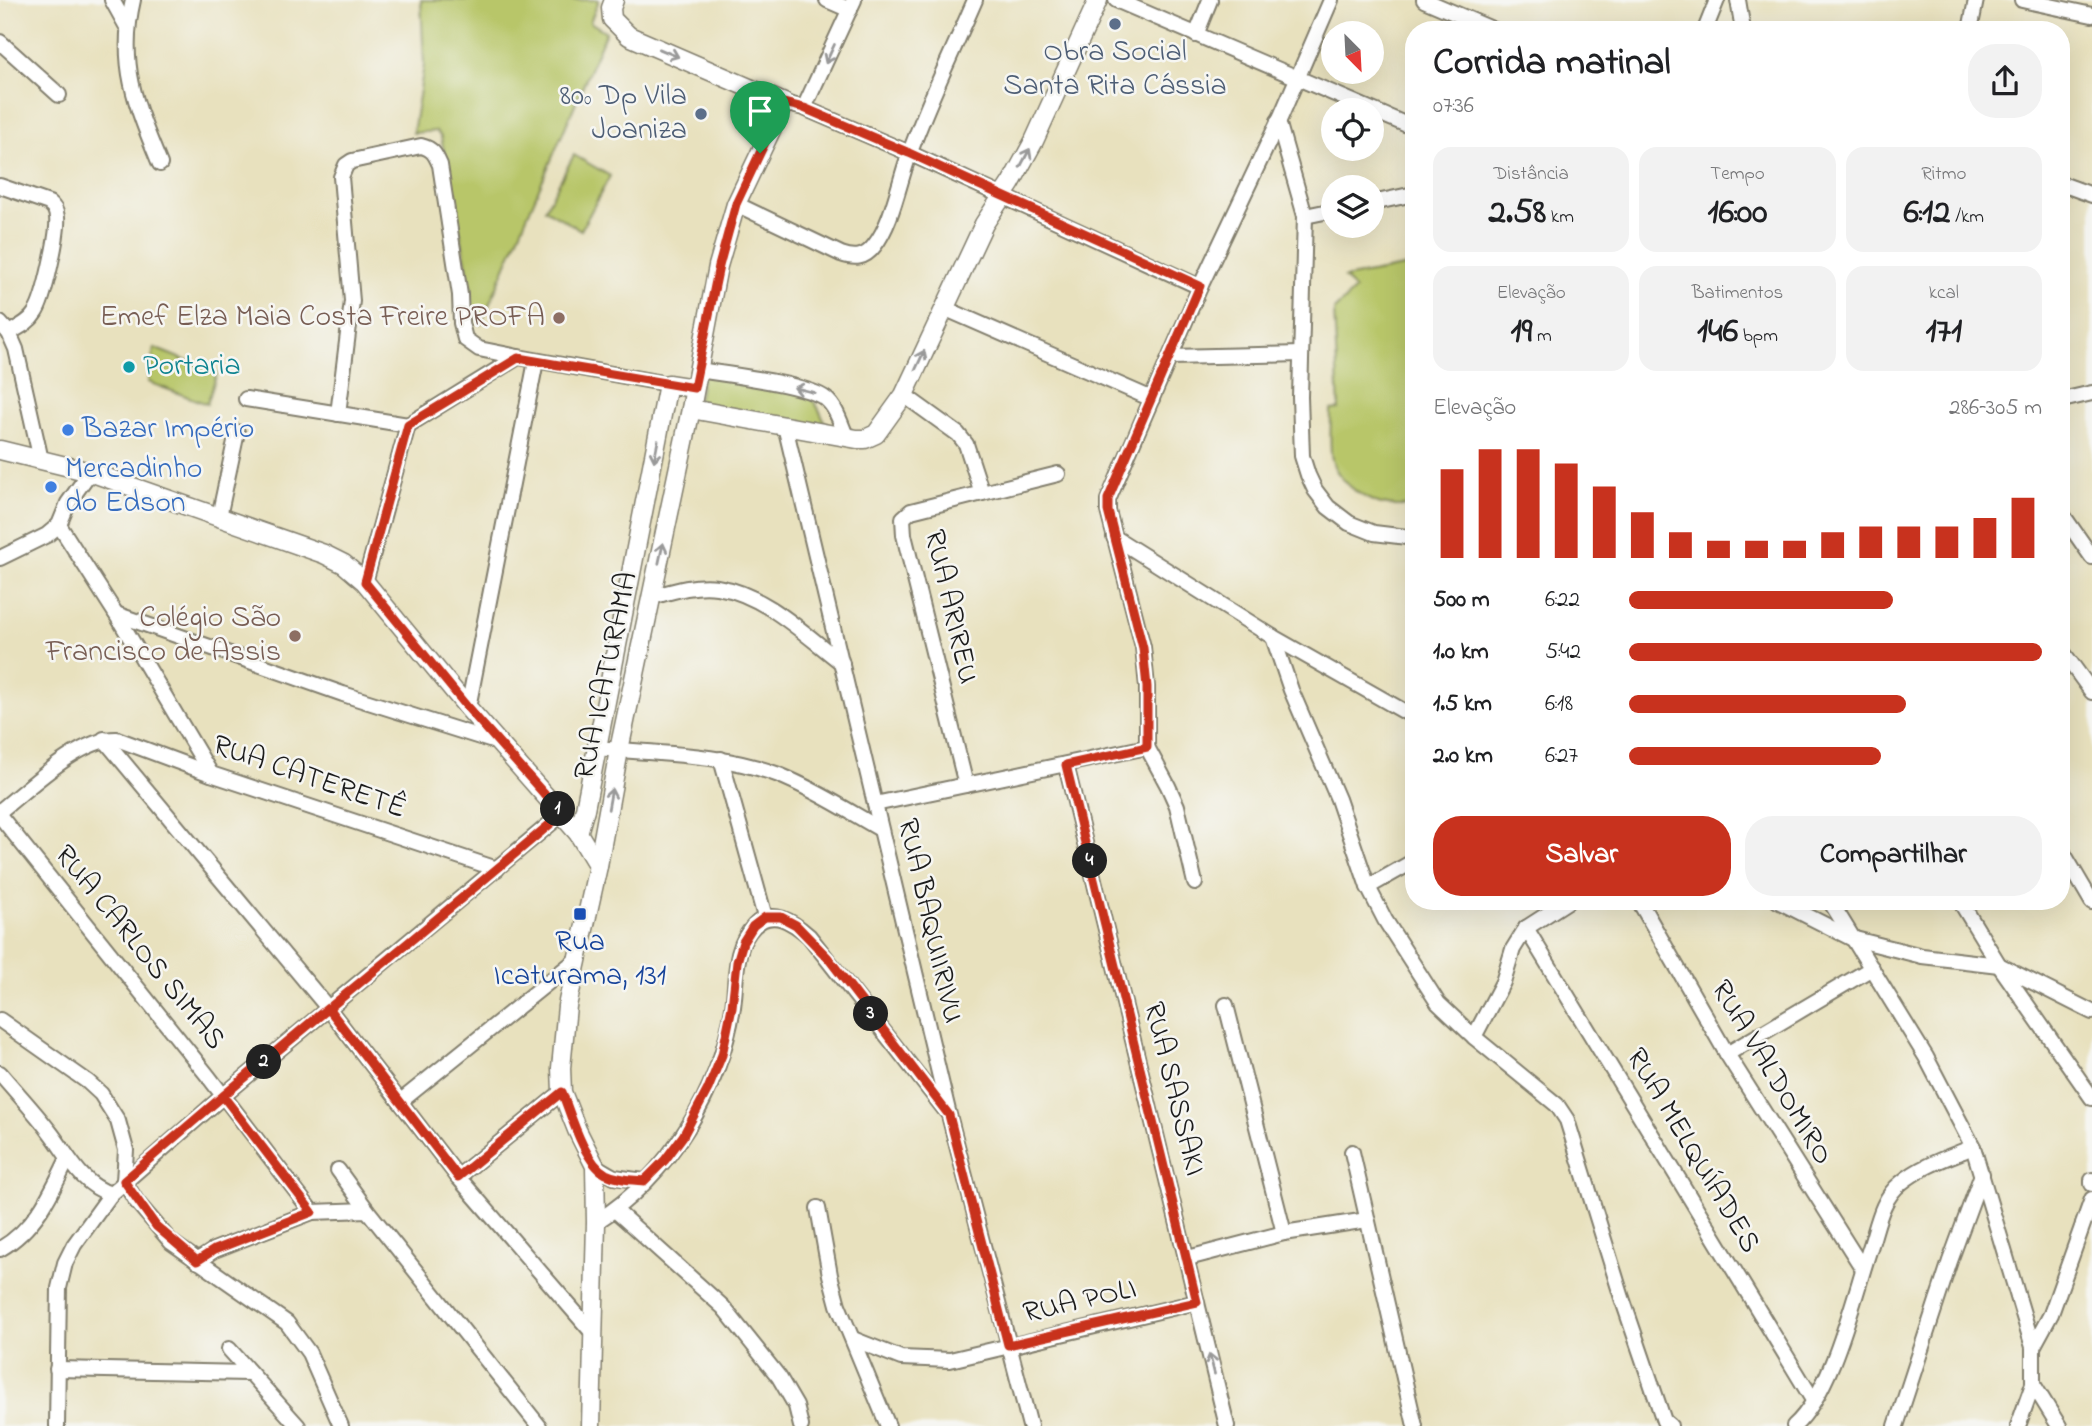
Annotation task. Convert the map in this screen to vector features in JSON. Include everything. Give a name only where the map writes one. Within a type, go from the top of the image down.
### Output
[{"type":"street","points":[[112,0],[127,27]]},
{"type":"street","points":[[133,0],[127,27],[132,90],[138,113],[160,164]]},
{"type":"street","points":[[614,0],[611,8],[612,19],[629,36],[909,153],[1200,286]]},
{"type":"street","points":[[804,108],[852,5],[827,0]]},
{"type":"street","points":[[736,204],[841,254],[858,257],[868,253],[884,228],[909,153],[975,0]]},
{"type":"street","points":[[691,409],[847,438],[865,439],[876,434],[904,395],[984,224],[1034,142],[1098,0]]},
{"type":"street","points":[[1116,0],[1405,124]]},
{"type":"street","points":[[1196,35],[1210,0]]},
{"type":"street","points":[[1195,883],[1177,806],[1147,747],[1147,687],[1143,648],[1114,537],[1108,499],[1200,286],[1332,0]]},
{"type":"street","points":[[1424,0],[1473,21]]},
{"type":"street","points":[[1709,21],[1717,0]]},
{"type":"street","points":[[1738,0],[1742,21]]},
{"type":"street","points":[[1972,21],[1976,0]]},
{"type":"street","points":[[2022,0],[2092,15]]},
{"type":"street","points":[[0,42],[59,95]]},
{"type":"street","name":"RUA ICATURAMA","points":[[595,1166],[562,1092],[561,1068],[567,1006],[598,866],[619,750],[719,266],[736,204],[784,103]]},
{"type":"street","points":[[1278,121],[1305,216],[1300,354],[1302,456],[1315,490],[1328,507],[1349,523],[1374,533],[1405,537]]},
{"type":"street","points":[[338,414],[352,301],[341,177],[346,165],[352,161],[421,146],[435,153],[440,165],[464,339],[479,349],[536,362],[668,384],[696,379],[772,382],[816,393],[834,408],[847,438]]},
{"type":"street","points":[[0,186],[49,203],[54,207],[57,221],[38,307],[25,324],[4,327],[16,349],[41,460]]},
{"type":"street","points":[[2070,187],[2092,195]]},
{"type":"street","points":[[1384,200],[1405,196]]},
{"type":"street","points":[[1305,216],[1321,213]]},
{"type":"street","points":[[944,308],[1152,399]]},
{"type":"street","points":[[1171,357],[1300,354]]},
{"type":"street","points":[[247,399],[408,425],[518,358]]},
{"type":"street","points":[[468,708],[536,362]]},
{"type":"street","name":"RUA ICATURAMA","points":[[578,833],[668,384]]},
{"type":"street","points":[[2070,398],[2092,393]]},
{"type":"street","points":[[904,395],[958,435],[966,444],[982,493]]},
{"type":"street","points":[[365,582],[408,425]]},
{"type":"street","name":"RUA BAQUIIRIVU","points":[[785,426],[949,1115],[1030,1426]]},
{"type":"street","points":[[219,517],[237,432]]},
{"type":"street","points":[[0,450],[90,472],[324,554],[344,564],[365,582],[468,708],[578,833],[598,866]]},
{"type":"street","points":[[0,558],[47,535],[59,525],[68,503],[90,472]]},
{"type":"street","name":"RUA ARIREU","points":[[966,785],[902,523],[905,514],[911,511],[1058,474]]},
{"type":"street","points":[[59,525],[116,614],[211,774]]},
{"type":"street","points":[[2070,525],[2092,557]]},
{"type":"street","points":[[1114,537],[1272,637],[1405,712]]},
{"type":"street","points":[[652,597],[692,587],[715,587],[741,592],[764,604],[842,663]]},
{"type":"street","points":[[116,614],[343,694],[499,743]]},
{"type":"street","points":[[1272,637],[1291,690],[1338,799],[1368,887],[1385,920],[1438,1003],[1474,1037],[1557,1105],[1567,1120],[1622,1298],[1666,1424]]},
{"type":"street","points":[[2070,662],[2092,692]]},
{"type":"street","points":[[0,811],[77,751],[104,739],[328,1008],[458,1177],[592,1332]]},
{"type":"street","name":"RUA CATERETÊ","points":[[104,739],[130,742],[211,774],[497,869]]},
{"type":"street","points":[[875,804],[1147,747]]},
{"type":"street","points":[[597,748],[721,759],[780,776],[880,829]]},
{"type":"street","points":[[721,759],[765,917]]},
{"type":"street","name":"RUA SASSAKI","points":[[1066,765],[1227,1426]]},
{"type":"street","points":[[57,1426],[59,1288],[65,1263],[81,1234],[111,1194],[223,1096],[562,814]]},
{"type":"street","name":"RUA CARLOS SIMAS","points":[[0,816],[312,1212]]},
{"type":"street","points":[[2070,865],[2092,902]]},
{"type":"street","points":[[1368,887],[1405,866]]},
{"type":"street","points":[[1474,1037],[1503,982],[1513,949],[1527,928],[1554,910]]},
{"type":"street","name":"RUA VALDOMIRO","points":[[1644,910],[1727,1054],[1863,1269]]},
{"type":"street","points":[[1808,910],[1851,938],[1922,956],[1998,965],[2092,1012]]},
{"type":"street","points":[[1835,910],[1926,1057],[1973,1147],[2033,1347],[2033,1384],[2018,1426]]},
{"type":"street","points":[[1965,910],[1998,965],[2092,1098]]},
{"type":"street","points":[[596,1222],[615,1210],[665,1160],[683,1136],[708,1089],[722,1055],[732,1007],[737,962],[743,942],[753,926],[765,917],[781,917],[809,936],[949,1115]]},
{"type":"street","name":"RUA MELQUÍADES","points":[[1527,928],[1813,1400]]},
{"type":"street","points":[[401,1101],[576,960]]},
{"type":"street","points":[[1727,1054],[1872,968]]},
{"type":"street","points":[[1226,1005],[1284,1233]]},
{"type":"street","points":[[0,1020],[101,1094],[118,1121],[124,1138],[124,1181],[156,1226],[197,1261],[266,1307],[298,1335],[309,1353],[341,1426]]},
{"type":"street","points":[[0,1073],[95,1188],[111,1194]]},
{"type":"street","points":[[458,1177],[562,1092]]},
{"type":"street","points":[[1794,1426],[1807,1411],[1824,1382],[1884,1205],[1900,1183],[1922,1169],[1973,1147]]},
{"type":"street","points":[[1352,1152],[1415,1426]]},
{"type":"street","points":[[0,1250],[27,1229],[41,1211],[68,1158]]},
{"type":"street","points":[[595,1166],[614,1177],[644,1181]]},
{"type":"street","points":[[591,1426],[595,1166]]},
{"type":"street","points":[[338,1170],[539,1426]]},
{"type":"street","points":[[1896,1426],[1950,1261],[1982,1174]]},
{"type":"street","points":[[2033,1347],[2051,1314],[2092,1199]]},
{"type":"street","points":[[818,1208],[838,1305],[888,1426]]},
{"type":"street","points":[[197,1261],[214,1250],[312,1212],[367,1210]]},
{"type":"street","points":[[615,1210],[723,1307],[779,1377],[796,1406],[801,1426]]},
{"type":"street","points":[[1188,1258],[1284,1233],[1367,1220]]},
{"type":"street","points":[[2074,1250],[2092,1232]]},
{"type":"street","name":"RUA POLI","points":[[853,1339],[901,1358],[950,1360],[1197,1302]]},
{"type":"street","points":[[229,1349],[298,1426]]},
{"type":"street","points":[[57,1369],[249,1373]]},
{"type":"street","points":[[2033,1384],[2059,1426]]},
{"type":"green space","points":[[421,0],[599,0],[590,22],[606,32],[481,324],[471,310],[471,287],[441,137],[436,131],[413,133],[424,65]]},
{"type":"green space","points":[[574,155],[610,176],[581,230],[545,209]]},
{"type":"green space","points":[[1405,267],[1405,506],[1375,502],[1355,491],[1343,480],[1332,460],[1331,410],[1339,409],[1334,310],[1355,290],[1344,278]]},
{"type":"green space","points":[[154,348],[217,373],[207,404],[148,382]]},
{"type":"green space","points":[[703,373],[803,394],[816,405],[827,429],[697,406]]},
{"type":"place","name":"Obra Social Santa Rita Cássia","points":[[1115,24]]},
{"type":"place","name":"80º Dp Vila Joaniza","points":[[701,114]]},
{"type":"place","name":"Emef Elza Maia Costa Freire PROFA","points":[[559,318]]},
{"type":"place","name":"Portaria","points":[[129,367]]},
{"type":"place","name":"Bazar Império","points":[[68,430]]},
{"type":"place","name":"Mercadinho do Edson","points":[[51,487]]},
{"type":"place","name":"Colégio São Francisco de Assis","points":[[295,636]]},
{"type":"place","name":"Rua Icaturama, 131","points":[[580,914]]},
{"type":"route","points":[[760,153],[736,204],[719,266],[694,388],[518,358],[408,425],[365,582],[468,708],[562,814],[424,930],[328,1008],[223,1096],[312,1212],[214,1250],[197,1261],[171,1242],[156,1226],[124,1181],[223,1096],[275,1052],[328,1008],[458,1177],[562,1092],[595,1166],[614,1177],[644,1181],[665,1160],[683,1136],[708,1089],[722,1055],[732,1007],[737,962],[743,942],[753,926],[765,917],[781,917],[809,936],[828,958],[949,1115],[1008,1345],[1197,1302],[1066,765],[1147,747],[1146,664],[1108,511],[1108,499],[1200,286],[804,108],[784,103],[760,153]]}]
